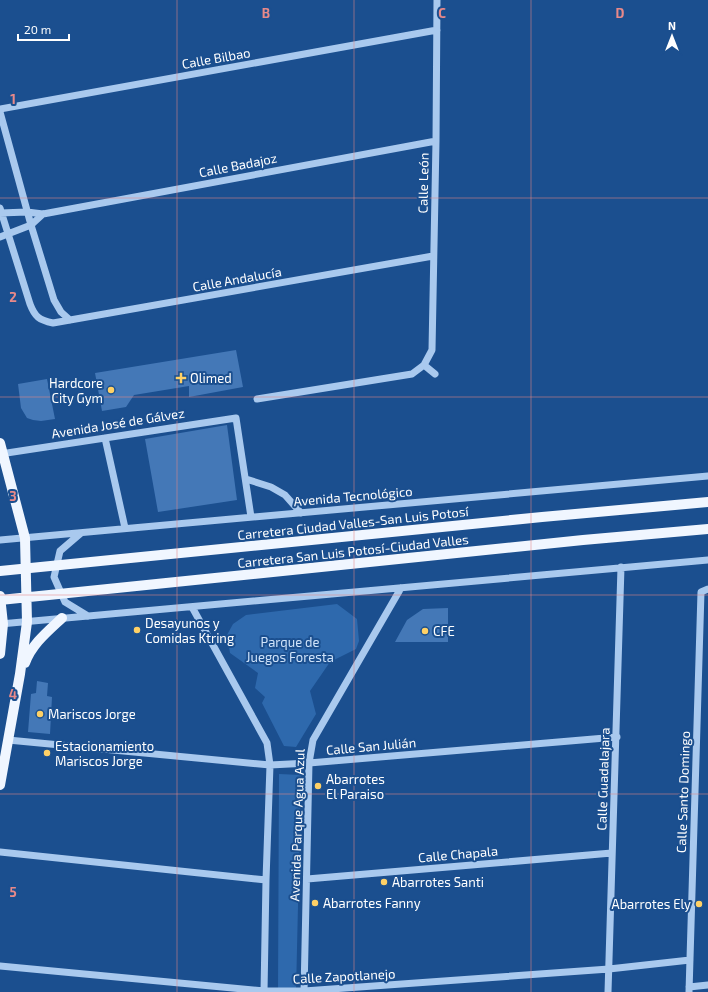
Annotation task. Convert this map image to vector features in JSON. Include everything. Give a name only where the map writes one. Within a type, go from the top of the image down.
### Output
[{"type":"main road","points":[[0,443],[25,538],[28,622],[0,785]]},
{"type":"main road","name":"Carretera Ciudad Valles-San Luis Potosí","points":[[0,571],[708,502]]},
{"type":"main road","name":"Carretera San Luis Potosí-Ciudad Valles","points":[[0,600],[583,540],[708,529]]},
{"type":"main road","points":[[0,596],[0,654]]},
{"type":"main road","points":[[20,674],[29,653],[44,635],[62,618]]},
{"type":"street","name":"Calle León","points":[[424,365],[432,350],[437,0]]},
{"type":"street","name":"Calle Bilbao","points":[[0,111],[437,30]]},
{"type":"street","points":[[0,111],[31,225],[54,300],[61,312],[70,320]]},
{"type":"street","name":"Calle Badajoz","points":[[0,211],[43,214],[436,141]]},
{"type":"street","points":[[0,211],[8,234]]},
{"type":"street","points":[[0,237],[31,225],[43,214]]},
{"type":"street","name":"Calle Andalucía","points":[[8,234],[34,313],[44,321],[52,323],[434,256]]},
{"type":"street","points":[[257,399],[412,374],[424,365],[435,374]]},
{"type":"street","name":"Avenida José de Gálvez","points":[[2,454],[236,418],[246,479]]},
{"type":"street","points":[[105,438],[126,528]]},
{"type":"street","name":"Avenida Tecnológico","points":[[0,540],[708,476]]},
{"type":"street","points":[[251,517],[246,479],[271,487],[285,495],[301,513]]},
{"type":"street","points":[[81,532],[60,550],[54,577],[65,602],[88,616]]},
{"type":"street","points":[[1,624],[708,560]]},
{"type":"street","name":"Calle Guadalajara","points":[[608,992],[621,568]]},
{"type":"street","name":"Avenida Parque Agua Azul","points":[[304,992],[309,763],[313,740],[401,588]]},
{"type":"street","name":"Calle Santo Domingo","points":[[689,990],[705,591]]},
{"type":"street","points":[[192,607],[267,743],[270,765],[264,991]]},
{"type":"street","name":"Calle San Julián","points":[[8,740],[270,765],[617,737]]},
{"type":"street","points":[[0,852],[266,880]]},
{"type":"street","name":"Calle Chapala","points":[[307,879],[612,853]]},
{"type":"street","name":"Calle Zapotlanejo","points":[[0,966],[264,991],[304,992],[609,969],[690,960]]},
{"type":"street","points":[[689,990],[708,985]]},
{"type":"green space","name":"Parque de Juegos Foresta","points":[[337,604],[357,619],[359,641],[356,649],[330,662],[310,691],[316,714],[296,747],[284,746],[262,703],[265,697],[255,688],[258,673],[230,653],[227,635],[233,624],[246,615]]},
{"type":"green space","points":[[279,774],[301,775],[296,992],[278,992]]},
{"type":"building","name":"Olimed","points":[[236,350],[243,387],[189,397],[189,386],[134,395],[126,407],[102,411],[95,373]]},
{"type":"building","points":[[47,379],[55,419],[41,421],[27,418],[21,408],[18,384]]},
{"type":"building","points":[[227,425],[237,500],[158,512],[145,439]]},
{"type":"building","name":"CFE","points":[[448,608],[448,642],[395,642],[407,620],[423,609]]},
{"type":"building","name":"Mariscos Jorge","points":[[37,681],[48,683],[47,696],[52,697],[50,734],[28,732],[31,694],[36,693]]},
{"type":"place","name":"Olimed","points":[[181,378]]},
{"type":"place","name":"Hardcore City Gym","points":[[111,390]]},
{"type":"place","name":"Desayunos y Comidas Ktring","points":[[137,630]]},
{"type":"place","name":"CFE","points":[[425,631]]},
{"type":"place","name":"Mariscos Jorge","points":[[40,714]]},
{"type":"place","name":"Estacionamiento Mariscos Jorge","points":[[47,753]]},
{"type":"place","name":"Abarrotes El Paraiso","points":[[318,786]]},
{"type":"place","name":"Abarrotes Santi","points":[[384,882]]},
{"type":"place","name":"Abarrotes Fanny","points":[[315,903]]},
{"type":"place","name":"Abarrotes Ely","points":[[699,904]]}]
